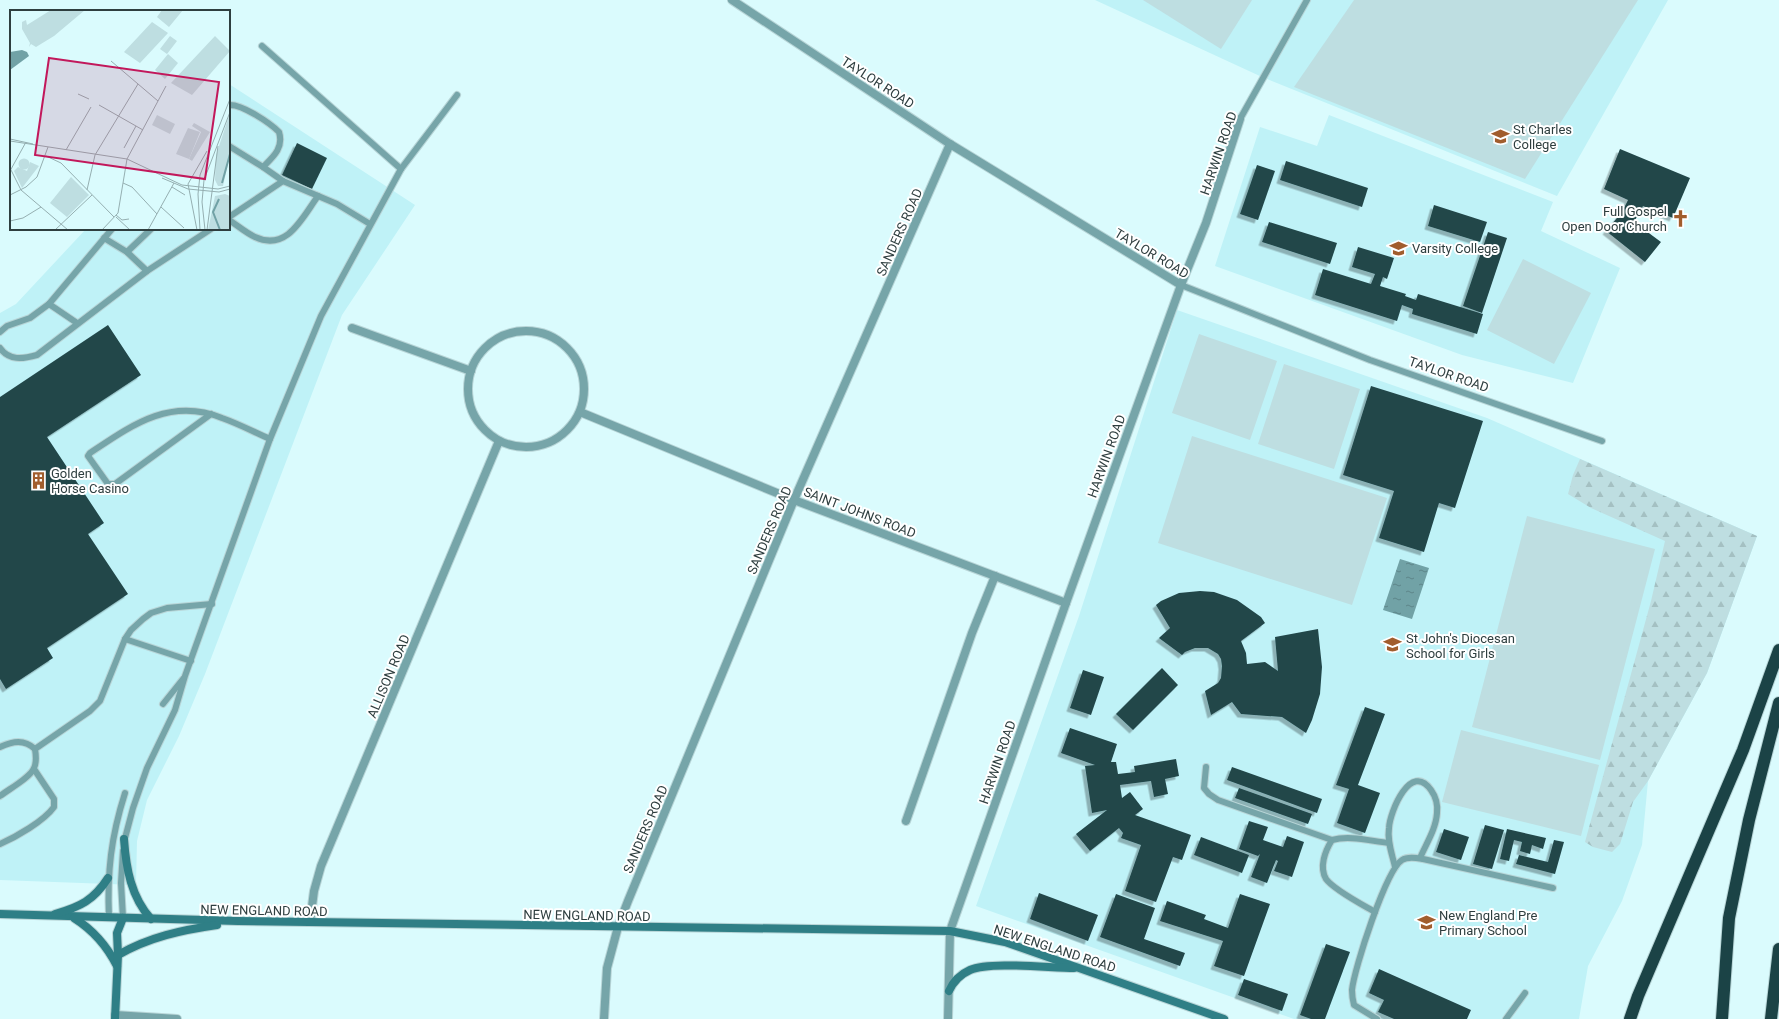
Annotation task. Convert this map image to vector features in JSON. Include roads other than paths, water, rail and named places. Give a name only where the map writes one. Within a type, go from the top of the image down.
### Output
[{"type":"highway","points":[[1630,1019],[1638,996],[1743,750],[1779,650]]},
{"type":"highway","points":[[1722,1019],[1729,918],[1749,820],[1779,703]]},
{"type":"highway","points":[[1771,1019],[1779,949]]},
{"type":"highway","points":[[1625,1019],[1638,996]]},
{"type":"street","name":"TAYLOR ROAD","points":[[732,0],[950,144],[1181,285]]},
{"type":"street","name":"HARWIN ROAD","points":[[948,1019],[950,932],[1181,285],[1206,223],[1240,120]]},
{"type":"street","name":"SANDERS ROAD","points":[[604,1019],[607,968],[618,927],[794,500],[950,144]]},
{"type":"street","points":[[352,328],[471,371]]},
{"type":"street","points":[[529,331],[547,335],[563,345],[576,358],[583,375],[584,394],[580,412],[566,432],[546,444],[523,448],[499,441],[479,424],[468,398],[471,371],[480,354],[493,341],[510,334],[529,331]]},
{"type":"street","name":"SAINT JOHNS ROAD","points":[[580,412],[794,500],[1066,604]]},
{"type":"street","name":"ALLISON ROAD","points":[[310,922],[314,891],[321,866],[499,441]]},
{"type":"street","points":[[906,821],[972,633],[995,576]]},
{"type":"street","points":[[124,839],[127,866],[133,888],[142,908],[151,919]]},
{"type":"street","points":[[48,916],[78,906],[90,899],[99,892],[108,878]]},
{"type":"street","name":"NEW ENGLAND ROAD","points":[[0,914],[238,921],[913,930],[950,932],[1005,942],[1083,968],[1224,1019]]},
{"type":"street","points":[[72,917],[96,935],[108,949],[117,967]]},
{"type":"street","points":[[109,918],[117,933]]},
{"type":"street","points":[[123,918],[117,933],[118,955],[115,1017],[177,1019]]},
{"type":"street","points":[[118,955],[164,934],[238,921]]},
{"type":"street","points":[[949,991],[954,981],[970,970],[992,966],[1083,968]]},
{"type":"street","name":"NEW ENGLAND ROAD","points":[[1164,998],[1213,1019]]},
{"type":"lane","name":"HARWIN ROAD","points":[[1240,120],[1307,0]]},
{"type":"lane","points":[[262,46],[401,169]]},
{"type":"lane","points":[[123,918],[121,883],[124,839],[133,808],[147,768],[175,710],[185,676],[270,439],[321,316],[370,224],[401,169],[457,95]]},
{"type":"lane","points":[[230,105],[235,104],[243,107],[279,132],[280,142],[276,154],[263,166]]},
{"type":"lane","points":[[230,147],[263,166],[283,181],[337,204],[370,224]]},
{"type":"lane","points":[[230,217],[283,181]]},
{"type":"lane","points":[[230,219],[254,237],[272,240],[280,239],[286,237],[294,230],[318,196]]},
{"type":"lane","points":[[0,332],[8,326],[30,318],[49,304],[111,230]]},
{"type":"lane","points":[[127,252],[150,230]]},
{"type":"lane","points":[[0,348],[10,357],[16,358],[30,357],[47,348],[77,323],[147,271],[209,230]]},
{"type":"lane","points":[[104,238],[127,252],[147,271]]},
{"type":"lane","name":"TAYLOR ROAD","points":[[1181,285],[1370,360],[1602,441]]},
{"type":"lane","points":[[49,304],[77,323]]},
{"type":"lane","points":[[211,414],[115,484],[108,484],[88,456],[90,453],[130,426],[152,416],[175,411],[197,411],[211,414],[270,439]]},
{"type":"lane","points":[[35,749],[90,711],[100,700],[125,639],[140,622],[156,611],[167,608],[212,604]]},
{"type":"lane","points":[[125,639],[191,661]]},
{"type":"lane","points":[[163,704],[185,676]]},
{"type":"lane","points":[[0,747],[17,741],[29,744],[35,749],[36,761],[34,769],[24,779],[0,796]]},
{"type":"lane","points":[[1206,766],[1204,788],[1209,794],[1218,800],[1332,840],[1340,838],[1354,838],[1389,844]]},
{"type":"lane","points":[[0,844],[12,839],[48,815],[54,807],[54,799],[34,769]]},
{"type":"lane","points":[[1395,867],[1389,844],[1388,829],[1390,816],[1402,792],[1411,783],[1416,781],[1424,782],[1434,794],[1438,807],[1435,824],[1420,858]]},
{"type":"lane","points":[[109,918],[108,878],[112,838],[125,793]]},
{"type":"lane","points":[[1332,840],[1323,858],[1323,868],[1326,879],[1339,890],[1375,912]]},
{"type":"lane","points":[[1377,1019],[1354,1005],[1352,991],[1375,912],[1395,867],[1402,859],[1409,857],[1420,858],[1553,888]]},
{"type":"lane","points":[[1506,1019],[1525,993]]},
{"type":"water","points":[[1400,559],[1429,568],[1412,619],[1383,610]]},
{"type":"place","name":"St Charles College","points":[[1500,136]]},
{"type":"place","name":"Full Gospel Open Door Church","points":[[1680,218]]},
{"type":"place","name":"Varsity College","points":[[1399,248]]},
{"type":"place","name":"Golden Horse Casino","points":[[38,480]]},
{"type":"place","name":"St John's Diocesan School for Girls","points":[[1393,645]]},
{"type":"place","name":"New England Pre Primary School","points":[[1426,922]]}]
